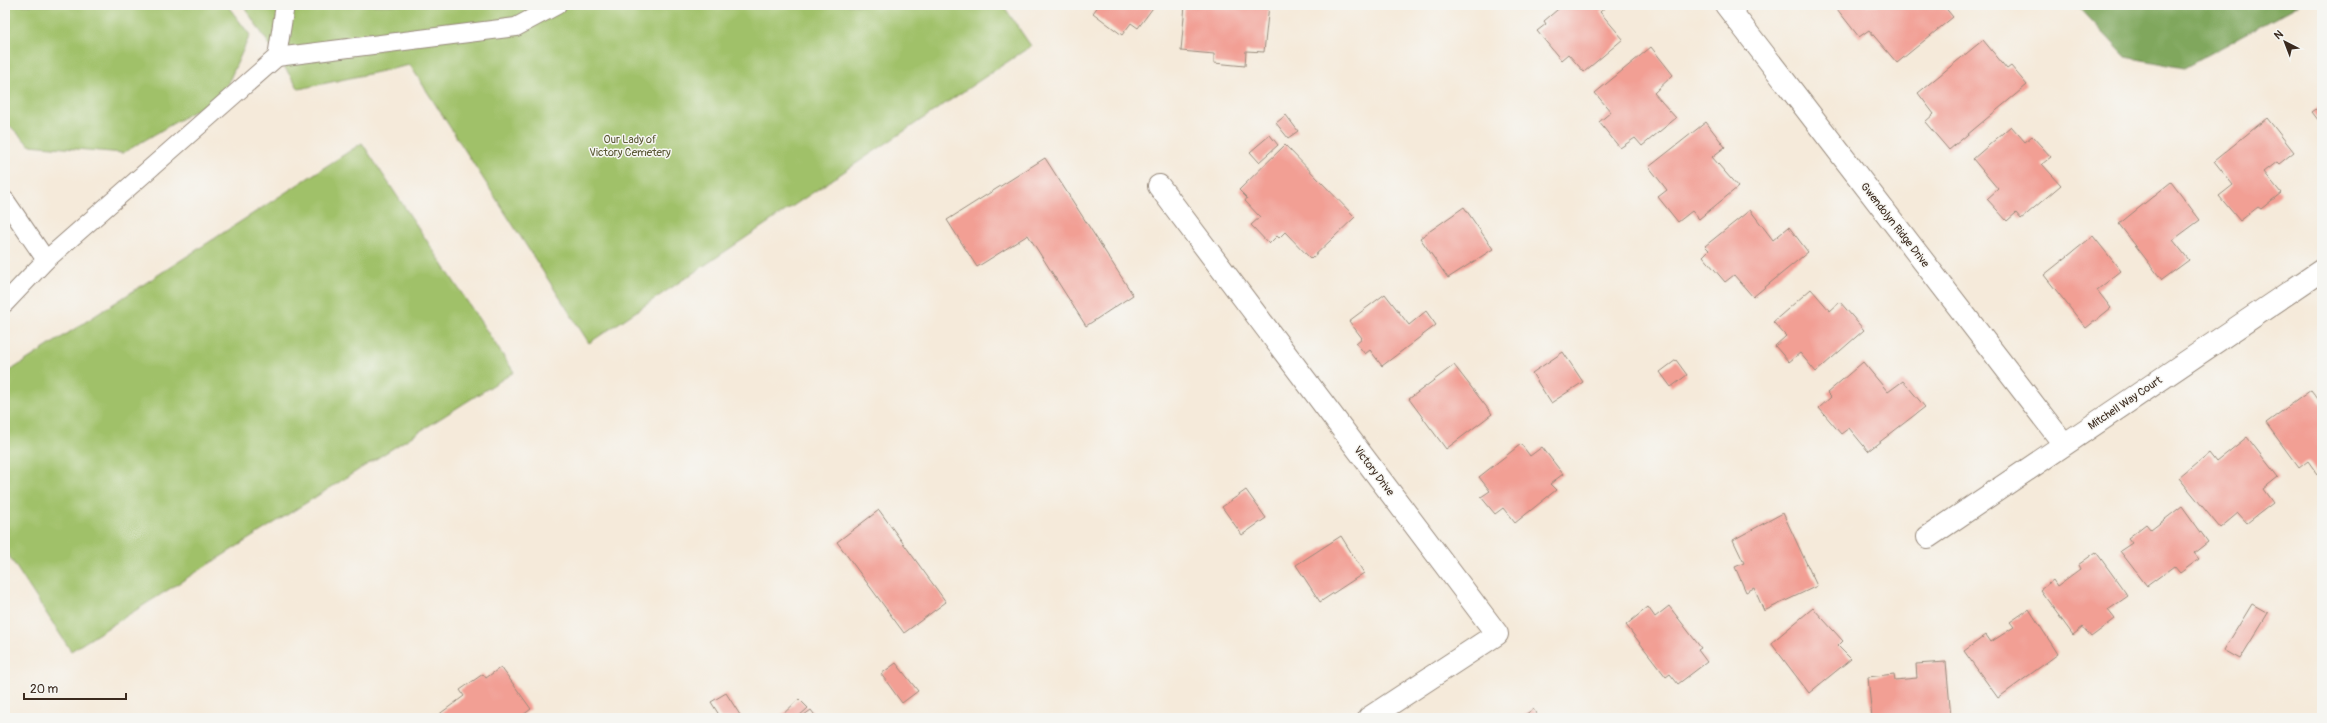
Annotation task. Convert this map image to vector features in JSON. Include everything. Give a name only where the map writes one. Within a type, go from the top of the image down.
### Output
[{"type":"street","name":"Gwendolyn Ridge Drive","points":[[1726,5],[2064,444]]},
{"type":"street","name":"Victory Drive","points":[[1159,186],[1497,634],[1369,718]]},
{"type":"street","name":"Mitchell Way Court","points":[[1928,537],[2322,270]]},
{"type":"lane","points":[[277,57],[285,5]]},
{"type":"lane","points":[[5,303],[46,260],[277,57],[516,27],[557,5]]},
{"type":"lane","points":[[5,200],[46,260]]},
{"type":"green space","points":[[5,5],[227,5],[250,35],[223,94],[123,153],[29,145],[5,121]]},
{"type":"green space","name":"Our Lady of Victory Cemetery","points":[[243,5],[1003,5],[1031,46],[589,343],[410,65],[299,89]]},
{"type":"green space","points":[[2077,5],[2299,5],[2184,68],[2126,57]]},
{"type":"green space","points":[[362,143],[514,372],[71,651],[5,550],[5,374]]},
{"type":"building","points":[[1099,5],[1155,5],[1138,28],[1131,23],[1122,35],[1093,13]]},
{"type":"building","points":[[1185,5],[1269,5],[1264,52],[1246,51],[1245,66],[1214,63],[1214,54],[1181,51]]},
{"type":"building","points":[[1563,5],[1608,5],[1600,12],[1623,39],[1584,72],[1568,54],[1561,60],[1537,31],[1546,24],[1544,21]]},
{"type":"building","points":[[1842,5],[1943,5],[1953,17],[1897,63],[1869,30],[1859,37],[1837,9]]},
{"type":"building","points":[[1983,40],[2007,69],[2011,66],[2027,85],[1949,150],[1925,122],[1934,114],[1918,93]]},
{"type":"building","points":[[1651,47],[1673,75],[1654,93],[1676,118],[1642,146],[1635,138],[1620,148],[1599,122],[1611,112],[1595,93]]},
{"type":"building","points":[[2322,105],[2322,125],[2312,112]]},
{"type":"building","points":[[1286,115],[1298,131],[1288,138],[1276,123]]},
{"type":"building","points":[[2267,118],[2294,152],[2279,164],[2277,162],[2264,172],[2281,193],[2261,209],[2258,207],[2240,221],[2219,196],[2233,185],[2214,161]]},
{"type":"building","points":[[1706,122],[1725,147],[1712,157],[1738,187],[1699,219],[1692,211],[1678,222],[1658,197],[1667,190],[1649,167]]},
{"type":"building","points":[[2011,126],[2025,142],[2032,136],[2051,157],[2042,164],[2061,185],[2021,219],[2016,213],[2007,221],[1987,199],[1998,189],[1973,159]]},
{"type":"building","points":[[1270,135],[1278,145],[1259,162],[1250,152]]},
{"type":"building","points":[[1285,145],[1355,217],[1311,259],[1285,232],[1279,238],[1277,236],[1269,244],[1251,225],[1260,217],[1245,201],[1247,198],[1239,190]]},
{"type":"building","points":[[1045,158],[1133,295],[1086,326],[1028,235],[977,267],[947,220]]},
{"type":"building","points":[[2171,182],[2200,220],[2173,240],[2189,260],[2162,280],[2119,224]]},
{"type":"building","points":[[1464,207],[1493,249],[1448,278],[1420,238]]},
{"type":"building","points":[[1750,210],[1773,240],[1789,227],[1808,252],[1753,297],[1734,275],[1725,282],[1703,256],[1709,250],[1705,246]]},
{"type":"building","points":[[2093,236],[2121,271],[2097,290],[2111,308],[2086,328],[2044,275]]},
{"type":"building","points":[[1811,289],[1830,311],[1840,302],[1864,330],[1816,372],[1800,353],[1789,362],[1775,346],[1786,336],[1773,322]]},
{"type":"building","points":[[1385,294],[1409,325],[1426,311],[1436,325],[1382,366],[1370,350],[1365,354],[1356,343],[1362,338],[1349,321]]},
{"type":"building","points":[[1563,352],[1583,382],[1551,403],[1532,373]]},
{"type":"building","points":[[1676,360],[1687,375],[1671,387],[1660,372]]},
{"type":"building","points":[[1863,362],[1888,392],[1903,381],[1925,407],[1868,451],[1849,428],[1841,434],[1819,408],[1831,397],[1827,393]]},
{"type":"building","points":[[1454,365],[1492,414],[1446,449],[1409,399]]},
{"type":"building","points":[[2311,390],[2322,404],[2322,472],[2318,475],[2308,461],[2299,468],[2266,423]]},
{"type":"building","points":[[2247,437],[2278,477],[2263,489],[2273,503],[2247,523],[2238,513],[2220,528],[2179,478],[2209,453],[2216,462]]},
{"type":"building","points":[[1521,444],[1530,456],[1542,447],[1563,474],[1550,484],[1556,490],[1515,523],[1503,508],[1495,514],[1481,497],[1490,491],[1479,477]]},
{"type":"building","points":[[1246,490],[1266,518],[1242,535],[1222,507]]},
{"type":"building","points":[[2182,506],[2208,542],[2194,553],[2199,559],[2180,573],[2174,566],[2147,586],[2120,551],[2132,543],[2128,538],[2146,524],[2151,530]]},
{"type":"building","points":[[879,510],[946,602],[904,633],[837,542]]},
{"type":"building","points":[[1783,513],[1817,586],[1764,611],[1754,588],[1746,592],[1735,567],[1744,563],[1733,540]]},
{"type":"building","points":[[1341,536],[1364,573],[1320,602],[1296,565]]},
{"type":"building","points":[[2096,552],[2128,596],[2108,610],[2115,619],[2091,637],[2083,627],[2073,635],[2040,590],[2053,580],[2057,586],[2080,569],[2078,565]]},
{"type":"building","points":[[2252,604],[2268,613],[2240,659],[2224,650]]},
{"type":"building","points":[[1669,606],[1701,648],[1698,650],[1707,662],[1678,684],[1670,674],[1666,677],[1626,625],[1648,607],[1655,617]]},
{"type":"building","points":[[1813,608],[1843,641],[1838,646],[1851,659],[1809,693],[1771,643]]},
{"type":"building","points":[[2029,609],[2058,654],[1998,698],[1964,651],[1986,635],[1991,642],[2014,627],[2010,622]]},
{"type":"building","points":[[1946,662],[1951,718],[1872,718],[1868,677],[1894,674],[1895,680],[1917,678],[1916,664]]},
{"type":"building","points":[[896,663],[918,691],[902,703],[881,674]]},
{"type":"building","points":[[501,667],[531,709],[519,718],[434,718],[464,696],[460,690],[483,674],[486,678]]},
{"type":"building","points":[[726,693],[742,718],[721,718],[711,702]]},
{"type":"building","points":[[799,699],[808,708],[797,718],[779,718]]},
{"type":"building","points":[[1533,709],[1539,718],[1521,718]]},
{"type":"building","points":[[811,710],[817,718],[800,718]]}]
